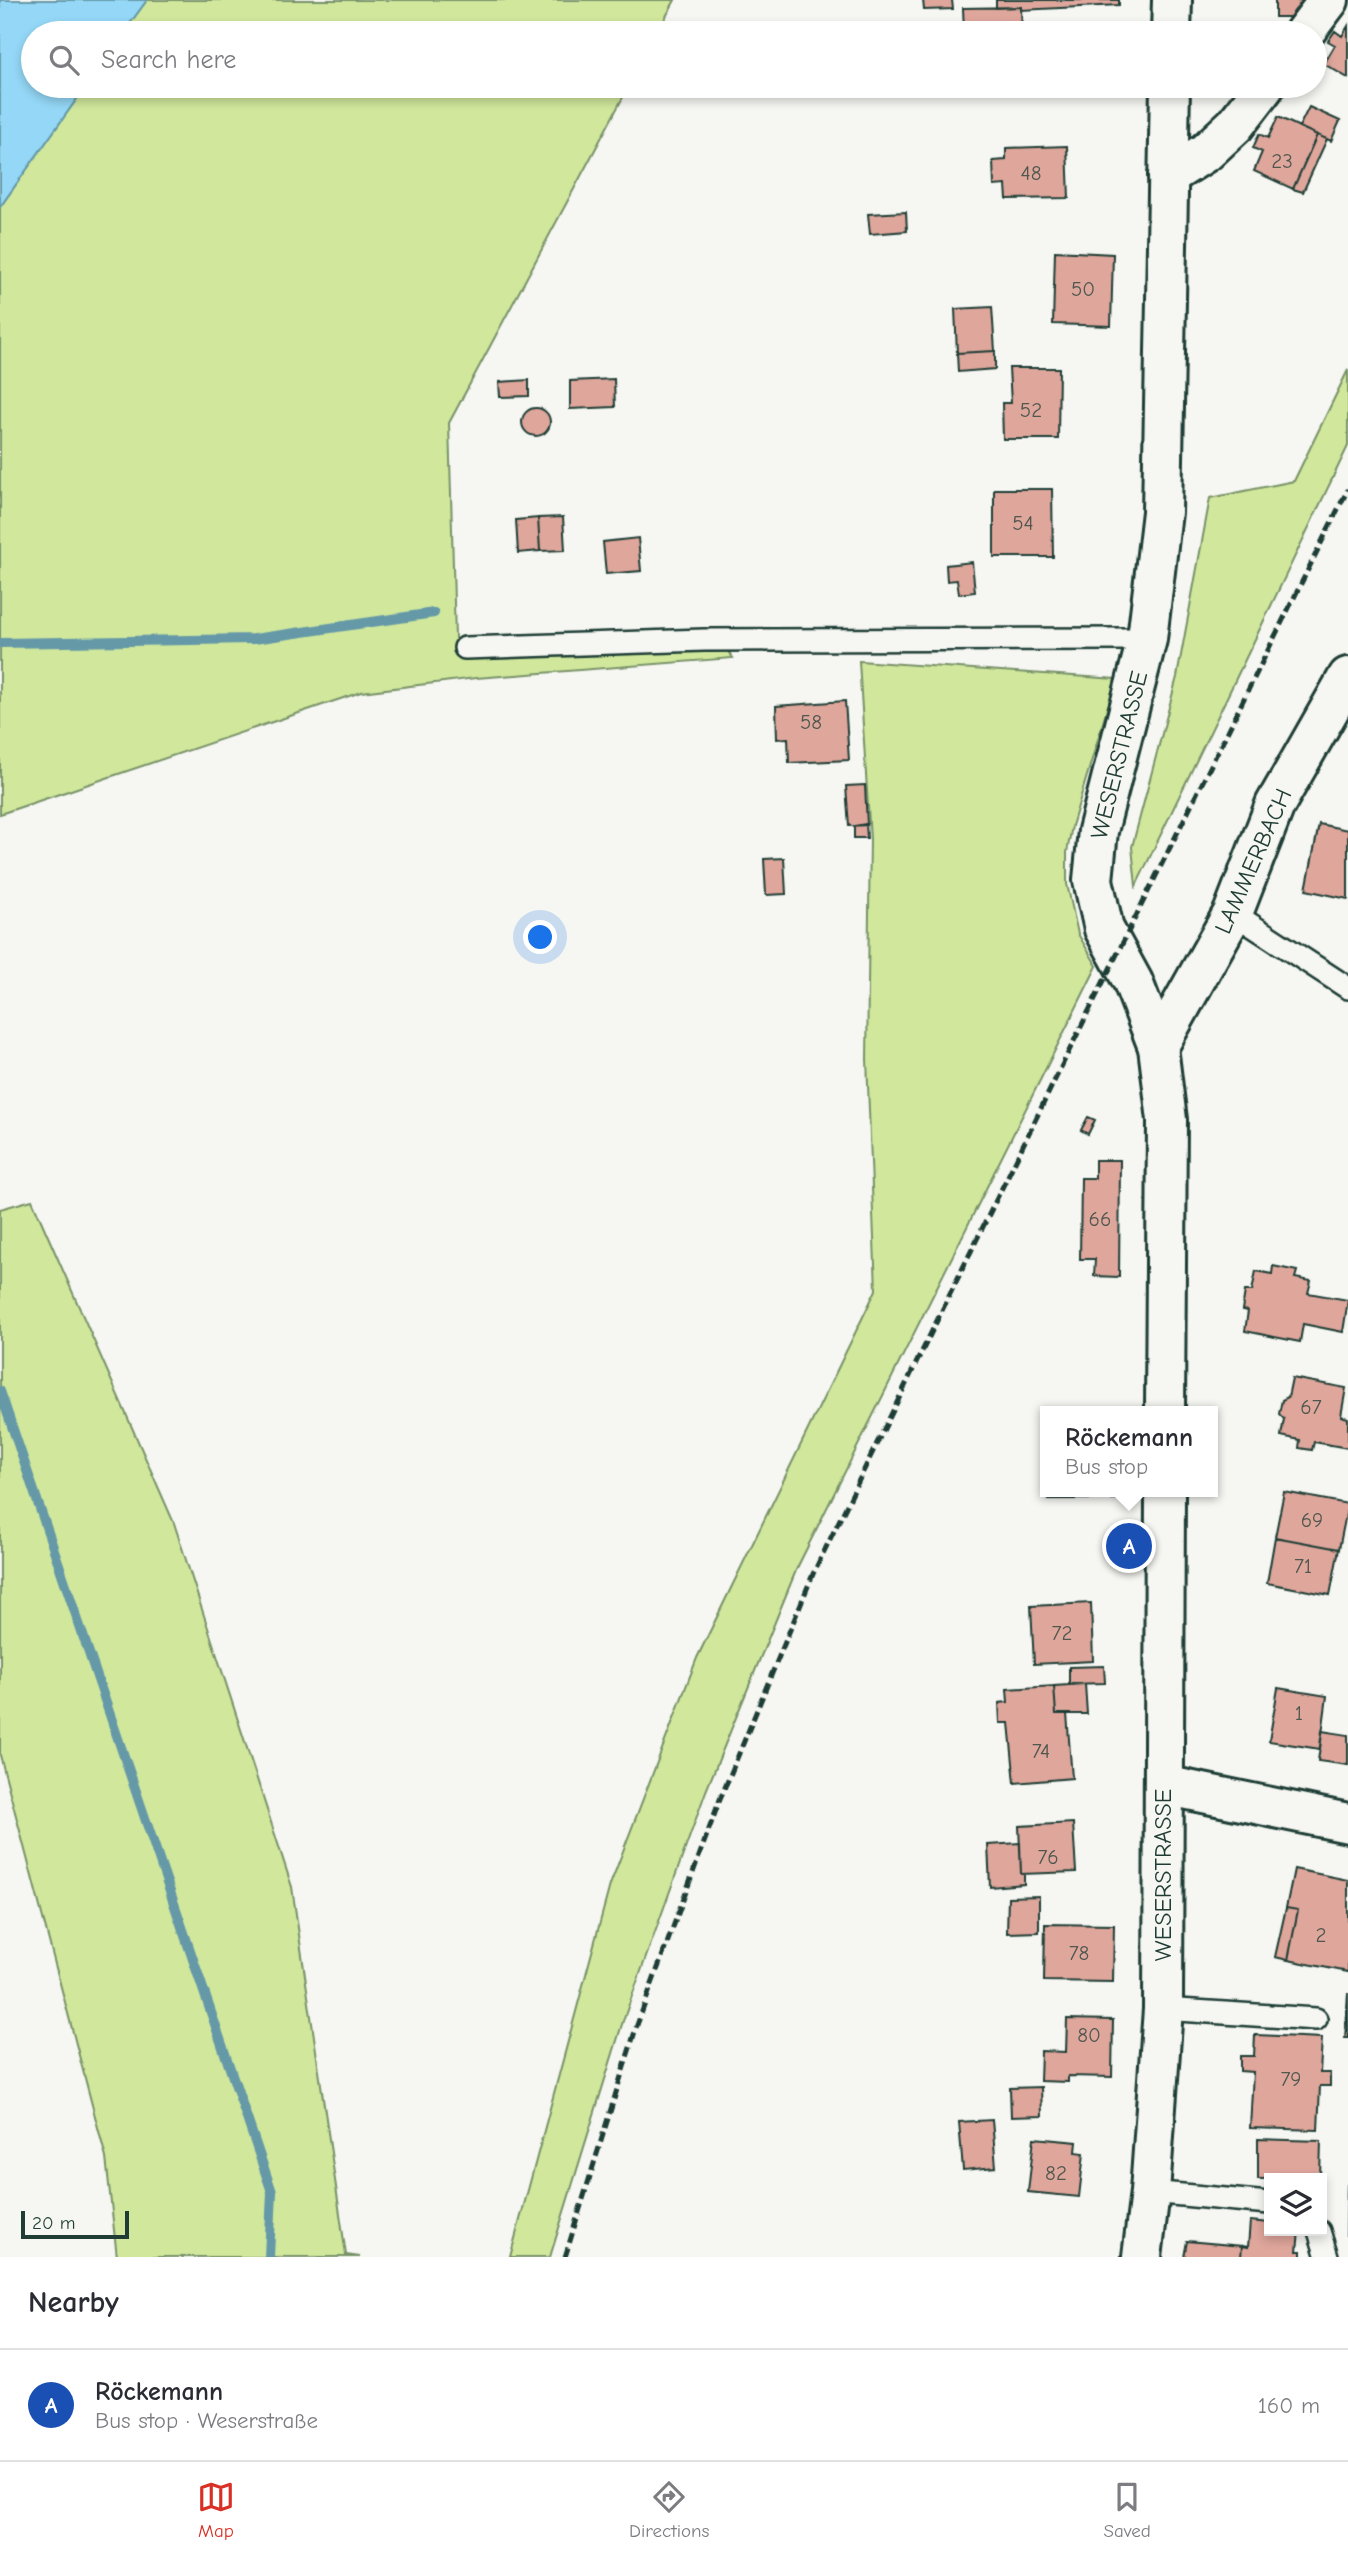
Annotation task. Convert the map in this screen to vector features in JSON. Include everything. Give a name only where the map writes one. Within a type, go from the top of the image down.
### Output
[{"type":"main road","points":[[1171,21],[1172,0]]},
{"type":"main road","points":[[1313,21],[1329,0]]},
{"type":"main road","name":"WESERSTRASSE","points":[[1165,1406],[1167,1120],[1158,1046],[1133,982],[1104,929],[1093,880],[1098,831],[1147,639],[1162,512],[1170,98]]},
{"type":"main road","points":[[1168,176],[1206,152],[1235,125],[1256,98]]},
{"type":"main road","name":"LAMMERBACH","points":[[1158,1046],[1233,913],[1275,805],[1348,677]]},
{"type":"main road","name":"WESERSTRASSE","points":[[1142,2257],[1150,2192],[1163,2009],[1165,1497]]},
{"type":"main road","points":[[1164,1785],[1348,1823]]},
{"type":"lane","points":[[464,648],[704,640],[1147,639]]},
{"type":"lane","points":[[1233,913],[1348,988]]},
{"type":"lane","points":[[1163,2009],[1316,2019]]},
{"type":"lane","points":[[1150,2192],[1264,2203]]},
{"type":"lane","points":[[1321,2236],[1327,2257]]},
{"type":"green space","points":[[147,0],[675,0],[664,21],[132,21]]},
{"type":"green space","points":[[77,98],[623,98],[449,423],[455,638],[722,642],[733,658],[476,678],[361,692],[0,814],[0,207]]},
{"type":"green space","points":[[1348,370],[1348,446],[1136,886],[1132,847],[1177,677],[1210,498],[1294,481]]},
{"type":"green space","points":[[859,661],[1116,679],[1072,826],[1067,852],[1067,884],[1078,934],[1097,966],[797,1568],[706,1791],[623,2021],[550,2257],[510,2257],[610,1885],[697,1658],[876,1290],[867,1059],[870,839]]},
{"type":"green space","points":[[32,1200],[174,1523],[292,1887],[346,2255],[360,2257],[117,2257],[106,2158],[0,1755],[0,1209]]},
{"type":"water","points":[[0,0],[147,0],[132,21],[21,21],[21,98],[77,98],[0,207]]},
{"type":"building","points":[[923,0],[952,0],[953,9],[924,10]]},
{"type":"building","points":[[996,0],[1119,0],[1119,5],[1021,10],[1021,7],[996,8]]},
{"type":"building","points":[[1275,0],[1307,0],[1296,17],[1275,17]]},
{"type":"building","points":[[1021,7],[1022,21],[964,21],[963,8]]},
{"type":"building","points":[[1348,26],[1348,78],[1327,66],[1327,59],[1335,45],[1328,41],[1335,31],[1342,36]]},
{"type":"building","points":[[1309,107],[1340,121],[1331,141],[1299,127]]},
{"type":"building","points":[[1278,117],[1317,135],[1293,189],[1254,171],[1262,152],[1253,148],[1259,134],[1268,138]]},
{"type":"building","points":[[1317,135],[1327,139],[1303,192],[1293,189]]},
{"type":"building","points":[[1067,146],[1069,198],[1007,199],[1006,185],[994,186],[993,161],[1006,160],[1006,148]]},
{"type":"building","points":[[906,212],[907,231],[870,234],[868,214]]},
{"type":"building","points":[[1055,251],[1113,254],[1111,326],[1053,324]]},
{"type":"building","points":[[992,307],[995,351],[957,353],[955,309]]},
{"type":"building","points":[[995,351],[995,369],[958,372],[957,353]]},
{"type":"building","points":[[1009,368],[1059,368],[1058,439],[1003,439],[1002,403],[1011,403]]},
{"type":"building","points":[[614,379],[615,407],[570,409],[570,381]]},
{"type":"building","points":[[529,380],[529,396],[500,397],[499,382]]},
{"type":"building","points":[[536,408],[546,412],[550,422],[546,432],[536,436],[526,432],[522,422],[526,412]]},
{"type":"building","points":[[994,489],[1052,489],[1053,557],[994,557]]},
{"type":"building","points":[[563,517],[565,550],[540,551],[538,518]]},
{"type":"building","points":[[538,518],[540,551],[518,553],[516,520]]},
{"type":"building","points":[[638,538],[641,571],[606,574],[603,542]]},
{"type":"building","points":[[972,562],[975,592],[959,594],[957,580],[947,581],[946,565]]},
{"type":"building","points":[[845,701],[849,760],[789,763],[788,738],[777,739],[776,706]]},
{"type":"building","points":[[865,785],[867,825],[849,826],[846,786]]},
{"type":"building","points":[[866,824],[867,838],[854,838],[854,826]]},
{"type":"building","points":[[1319,824],[1348,830],[1348,899],[1306,890]]},
{"type":"building","points":[[784,858],[786,894],[766,895],[764,859]]},
{"type":"building","points":[[1088,1117],[1095,1120],[1088,1134],[1081,1130]]},
{"type":"building","points":[[1095,1160],[1120,1160],[1119,1277],[1094,1276],[1095,1259],[1080,1259],[1081,1178],[1095,1178]]},
{"type":"building","points":[[1273,1266],[1297,1271],[1295,1278],[1311,1281],[1308,1293],[1348,1300],[1343,1332],[1303,1324],[1300,1342],[1245,1331],[1248,1311],[1242,1310],[1245,1291],[1252,1291],[1256,1271],[1272,1274]]},
{"type":"building","points":[[1292,1378],[1346,1388],[1341,1416],[1348,1418],[1348,1448],[1314,1442],[1312,1450],[1299,1448],[1300,1440],[1281,1436],[1284,1419],[1279,1414],[1282,1400],[1288,1397]]},
{"type":"building","points":[[1284,1492],[1348,1504],[1339,1549],[1275,1537]]},
{"type":"building","points":[[1049,1497],[1119,1497],[1119,1499]]},
{"type":"building","points":[[1275,1537],[1339,1549],[1330,1595],[1267,1583]]},
{"type":"building","points":[[1091,1603],[1093,1661],[1034,1664],[1031,1606]]},
{"type":"building","points":[[1104,1666],[1105,1683],[1069,1684],[1069,1667]]},
{"type":"building","points":[[1085,1684],[1087,1714],[1056,1714],[1054,1686]]},
{"type":"building","points":[[1054,1686],[1056,1714],[1067,1714],[1072,1778],[1015,1783],[1009,1723],[1000,1723],[999,1703],[1008,1702],[1007,1689]]},
{"type":"building","points":[[1278,1688],[1327,1696],[1320,1749],[1269,1741]]},
{"type":"building","points":[[1322,1731],[1348,1735],[1348,1765],[1318,1761]]},
{"type":"building","points":[[1073,1823],[1076,1872],[1021,1874],[1019,1826]]},
{"type":"building","points":[[1020,1843],[1024,1884],[990,1887],[988,1845]]},
{"type":"building","points":[[1294,1869],[1348,1880],[1348,1972],[1288,1960],[1298,1910],[1286,1908]]},
{"type":"building","points":[[1039,1896],[1039,1932],[1007,1933],[1008,1897]]},
{"type":"building","points":[[1286,1908],[1298,1910],[1288,1960],[1275,1957]]},
{"type":"building","points":[[1045,1924],[1114,1925],[1113,1982],[1044,1981]]},
{"type":"building","points":[[1348,1993],[1348,2038],[1345,2038]]},
{"type":"building","points":[[1067,2019],[1113,2020],[1112,2077],[1068,2076],[1068,2082],[1040,2081],[1041,2051],[1066,2052]]},
{"type":"building","points":[[1255,2035],[1322,2038],[1320,2073],[1330,2073],[1330,2086],[1320,2086],[1318,2130],[1250,2128],[1253,2072],[1240,2071],[1240,2056],[1254,2056]]},
{"type":"building","points":[[1041,2087],[1042,2116],[1011,2117],[1010,2088]]},
{"type":"building","points":[[992,2120],[996,2167],[963,2170],[959,2122]]},
{"type":"building","points":[[1034,2138],[1077,2142],[1076,2152],[1084,2153],[1079,2197],[1028,2192]]},
{"type":"building","points":[[1258,2139],[1321,2141],[1320,2173],[1264,2173],[1264,2179],[1258,2179]]},
{"type":"building","points":[[1347,2185],[1348,2235],[1346,2235]]},
{"type":"building","points":[[1250,2221],[1264,2222],[1264,2236],[1298,2236],[1297,2251],[1301,2251],[1301,2257],[1241,2257],[1242,2246],[1248,2247]]},
{"type":"building","points":[[1187,2241],[1242,2246],[1241,2257],[1184,2257]]},
{"type":"waterway","points":[[0,643],[254,639],[434,613]]},
{"type":"waterway","points":[[0,1391],[272,2192],[269,2257]]},
{"type":"railway","points":[[565,2257],[637,2025],[719,1802],[813,1574],[1348,489]]},
{"type":"place","name":"Röckemann","points":[[1129,1546]]}]
